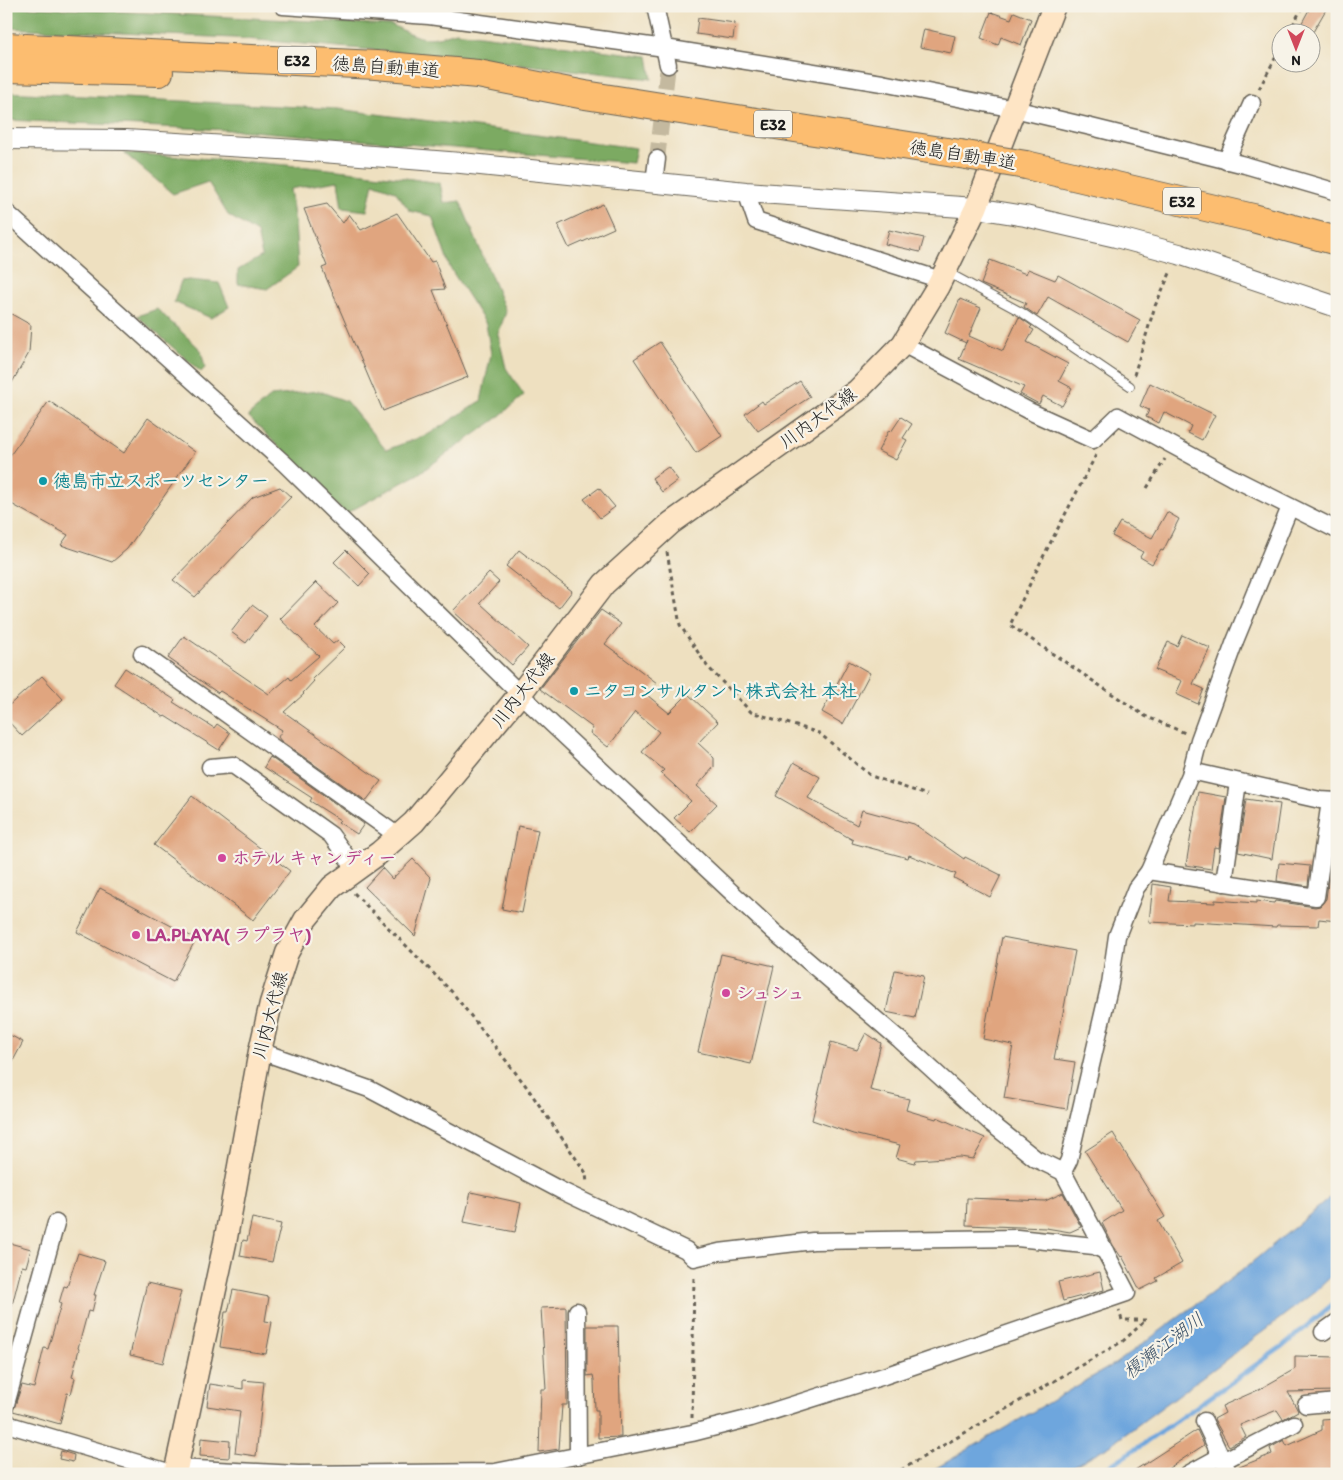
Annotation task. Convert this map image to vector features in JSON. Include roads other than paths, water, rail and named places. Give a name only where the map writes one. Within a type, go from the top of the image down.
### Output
[{"type":"highway","name":"徳島自動車道","points":[[6,47],[376,65],[478,74],[584,95],[1026,165],[1253,218],[1337,241]]},
{"type":"highway","name":"徳島自動車道","points":[[6,68],[376,81],[475,86],[584,95]]},
{"type":"main road","name":"川内大代線","points":[[175,1472],[224,1243],[260,1050],[271,1002],[287,953],[305,920],[332,887],[414,822],[520,694],[604,584],[663,530],[857,391],[903,344],[943,275],[976,208],[1054,6]]},
{"type":"street","points":[[284,6],[429,16],[665,48],[882,83],[1014,109],[1226,160],[1337,192]]},
{"type":"street","points":[[655,6],[668,65]]},
{"type":"street","points":[[1226,160],[1252,102]]},
{"type":"street","points":[[6,139],[126,140],[297,150],[461,163],[746,192],[976,208],[1034,218],[1179,254],[1337,307]]},
{"type":"street","points":[[654,182],[657,158]]},
{"type":"street","points":[[746,192],[756,221],[943,275]]},
{"type":"street","points":[[6,212],[285,464],[520,694],[774,931],[900,1040],[992,1124],[1036,1159],[1063,1172],[1127,1293],[884,1376],[751,1418],[692,1433],[495,1473],[298,1474],[175,1472],[7,1428]]},
{"type":"street","points":[[903,344],[1029,411],[1093,440],[1118,416],[1337,530]]},
{"type":"street","points":[[1063,1172],[1069,1160],[1110,984],[1118,936],[1136,888],[1148,871],[1191,771],[1199,740],[1235,641],[1290,507]]},
{"type":"street","points":[[142,654],[398,836]]},
{"type":"street","points":[[210,767],[233,765],[331,834],[348,875]]},
{"type":"street","points":[[1148,871],[1316,897],[1333,801],[1320,800],[1191,771]]},
{"type":"street","points":[[1224,883],[1238,782]]},
{"type":"street","points":[[260,1050],[368,1089],[560,1190],[686,1250],[694,1258],[719,1252],[813,1241],[852,1242],[937,1238],[1017,1238],[1094,1246],[1105,1251]]},
{"type":"street","points":[[6,1404],[56,1223]]},
{"type":"street","points":[[577,1311],[578,1456]]},
{"type":"street","points":[[1323,1332],[1337,1322]]},
{"type":"street","points":[[1306,1405],[1337,1402]]},
{"type":"street","points":[[1204,1421],[1224,1464]]},
{"type":"street","points":[[1188,1474],[1224,1464],[1294,1424]]},
{"type":"lane","points":[[943,275],[1021,312],[1130,386]]},
{"type":"water","name":"榎瀬江湖川","points":[[1337,1192],[1337,1271],[1316,1291],[1112,1444],[1060,1474],[926,1474],[1118,1362],[1240,1272]]},
{"type":"waterway","points":[[1097,1474],[1145,1443],[1283,1346],[1337,1301]]},
{"type":"tunnel","points":[[657,159],[668,65]]},
{"type":"place","name":"徳島市立スポーツセンター","points":[[43,481]]},
{"type":"place","name":"ニタコンサルタント株式会社 本社","points":[[574,691]]},
{"type":"place","name":"ホテル キャンディー","points":[[222,858]]},
{"type":"place","name":"LA.PLAYA( ラプラヤ)","points":[[136,935]]},
{"type":"place","name":"シュシュ","points":[[726,993]]}]
